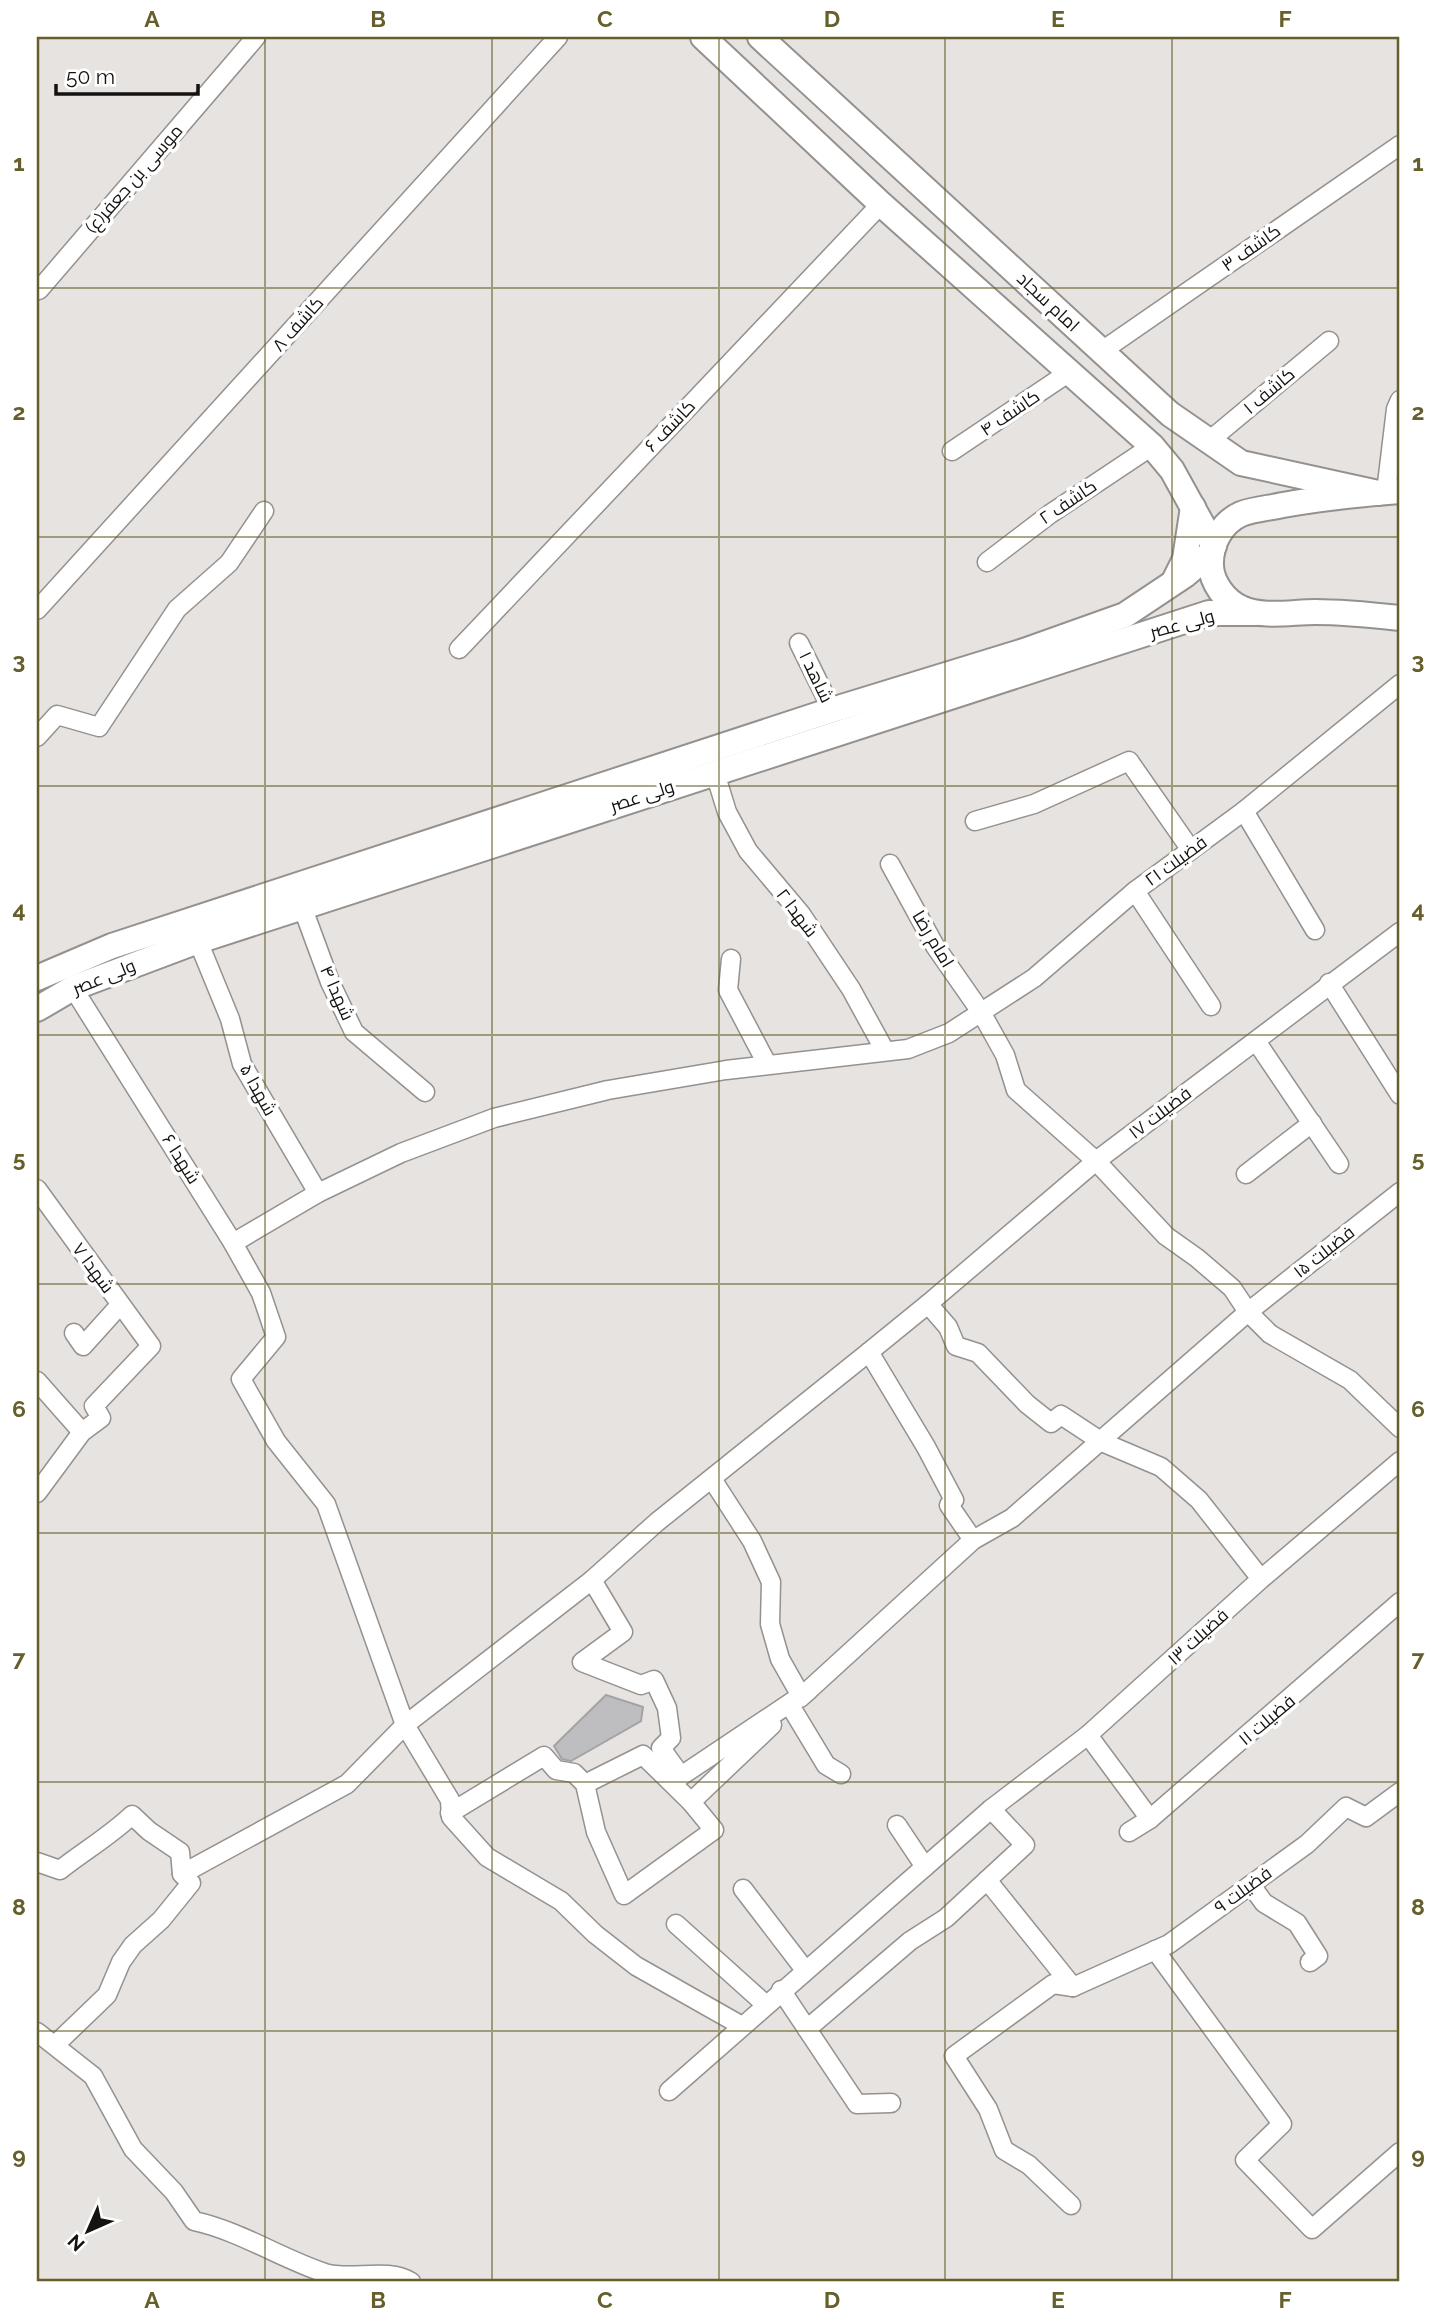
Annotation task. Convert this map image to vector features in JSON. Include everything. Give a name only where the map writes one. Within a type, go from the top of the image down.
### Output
[{"type":"main road","points":[[704,37],[881,204],[1152,446],[1172,470],[1193,506],[1213,549],[1211,569],[1221,591],[1239,608],[1255,613]]},
{"type":"main road","name":"امام سجاد","points":[[760,37],[1170,414],[1241,463],[1388,492]]},
{"type":"main road","points":[[940,256],[966,226]]},
{"type":"main road","name":"ولی عصر","points":[[37,1009],[73,988],[198,941],[712,762],[832,710],[1024,651],[1125,615],[1174,582],[1213,549],[1227,524],[1241,514],[1313,500],[1388,492]]},
{"type":"main road","points":[[1174,582],[1185,559],[1193,506]]},
{"type":"main road","name":"ولی عصر","points":[[37,978],[112,946],[1209,613],[1316,612],[1400,618]]},
{"type":"street","name":"موسی بن جعفر(ع)","points":[[39,289],[256,37]]},
{"type":"street","name":"کاشف ۸","points":[[37,610],[558,37]]},
{"type":"street","name":"کاشف ۳","points":[[1102,351],[1400,145]]},
{"type":"street","name":"کاشف ۶","points":[[458,649],[881,204]]},
{"type":"street","name":"کاشف ۱","points":[[1209,441],[1329,341]]},
{"type":"street","name":"کاشف ۴","points":[[952,451],[1068,373]]},
{"type":"street","points":[[1388,492],[1395,409],[1400,400]]},
{"type":"street","name":"کاشف ۲","points":[[986,562],[1050,514],[1152,446]]},
{"type":"street","points":[[37,737],[57,715],[99,727],[177,608],[229,564],[264,511]]},
{"type":"street","name":"شاهد ۱","points":[[799,643],[832,710]]},
{"type":"street","name":"فضیلت ۲۱","points":[[233,1243],[318,1193],[401,1153],[494,1118],[608,1090],[767,1064],[908,1049],[949,1033],[1034,978],[1136,891],[1244,811],[1400,684]]},
{"type":"street","points":[[975,821],[1034,804],[1129,761],[1191,850]]},
{"type":"street","name":"شهدا ۲","points":[[712,762],[727,812],[748,851],[801,914],[851,989],[885,1051]]},
{"type":"street","points":[[1244,811],[1315,930]]},
{"type":"street","name":"امام رضا","points":[[890,864],[935,946],[982,1012],[1004,1055],[1016,1090],[1096,1161],[1166,1236],[1232,1288],[1248,1312],[1270,1334],[1350,1380],[1400,1428]]},
{"type":"street","points":[[1136,891],[1211,1006]]},
{"type":"street","name":"شهدا ۴","points":[[302,906],[330,982],[354,1032],[425,1092]]},
{"type":"street","name":"فضیلت ۱۷","points":[[182,1874],[347,1784],[405,1726],[592,1580],[928,1304],[1096,1161],[1400,932]]},
{"type":"street","name":"شهدا ۵","points":[[198,941],[230,1019],[242,1064],[318,1193]]},
{"type":"street","points":[[731,959],[728,990],[767,1064]]},
{"type":"street","points":[[1329,983],[1400,1095]]},
{"type":"street","name":"شهدا ۶","points":[[73,988],[233,1243],[261,1293],[276,1337],[241,1379],[276,1441],[326,1504],[405,1726]]},
{"type":"street","points":[[1256,1041],[1339,1164]]},
{"type":"street","points":[[1246,1174],[1312,1123]]},
{"type":"street","name":"شهدا ۷","points":[[37,1189],[151,1346],[94,1406],[101,1418],[82,1432]]},
{"type":"street","name":"فضیلت ۱۵","points":[[800,1698],[973,1541],[1012,1518],[1248,1312],[1400,1192]]},
{"type":"street","points":[[928,1304],[948,1327],[956,1346],[978,1353],[1051,1423],[1061,1415],[1102,1442],[1161,1467],[1199,1500],[1261,1579]]},
{"type":"street","points":[[74,1333],[83,1346],[120,1305]]},
{"type":"street","points":[[869,1352],[926,1447],[954,1500],[949,1505],[973,1541]]},
{"type":"street","points":[[37,1381],[82,1432],[37,1493]]},
{"type":"street","name":"فضیلت ۱۳","points":[[668,2091],[991,1809],[1088,1735],[1261,1579],[1400,1461]]},
{"type":"street","points":[[712,1479],[752,1541],[771,1583],[770,1624],[780,1659],[800,1698],[827,1765],[841,1774]]},
{"type":"street","points":[[592,1580],[623,1632],[582,1662],[641,1685],[654,1681],[667,1708],[671,1738],[661,1748],[681,1776],[800,1698]]},
{"type":"street","name":"فضیلت ۱۱","points":[[1129,1832],[1150,1819],[1307,1686],[1345,1648],[1400,1602]]},
{"type":"street","points":[[691,1802],[800,1698]]},
{"type":"street","points":[[405,1726],[450,1800],[451,1817],[486,1857],[561,1901],[595,1934],[636,1966],[742,2026]]},
{"type":"street","points":[[1088,1735],[1150,1819]]},
{"type":"street","points":[[450,1813],[544,1756],[556,1770],[574,1773],[585,1784],[596,1832],[624,1895],[714,1830],[691,1802],[643,1755],[585,1784]]},
{"type":"street","name":"فضیلت ۹","points":[[1071,2205],[1029,2165],[1004,2150],[988,2109],[954,2056],[1053,1984],[1073,1987],[1169,1944],[1307,1844],[1346,1807],[1366,1817],[1400,1792]]},
{"type":"street","points":[[807,2029],[910,1941],[946,1918],[1025,1845],[991,1809]]},
{"type":"street","points":[[37,1862],[60,1870],[92,1844],[108,1838],[132,1815],[149,1831],[180,1852],[182,1874],[191,1883],[121,1962],[107,1995],[56,2044]]},
{"type":"street","points":[[897,1825],[925,1867]]},
{"type":"street","points":[[987,1880],[1073,1987]]},
{"type":"street","points":[[1251,1885],[1264,1903],[1297,1923],[1318,1956],[1310,1962]]},
{"type":"street","points":[[743,1889],[805,1970]]},
{"type":"street","points":[[676,1924],[765,2004]]},
{"type":"street","points":[[1154,1950],[1282,2124],[1245,2160],[1312,2229],[1400,2152]]},
{"type":"street","points":[[781,1990],[857,2104],[891,2103]]},
{"type":"street","points":[[37,2032],[56,2044],[93,2076],[133,2149],[174,2192],[194,2221],[222,2227],[252,2245],[328,2274],[360,2274],[411,2282]]},
{"type":"building","points":[[606,1695],[643,1707],[641,1721],[571,1761],[562,1759],[554,1746]]}]
